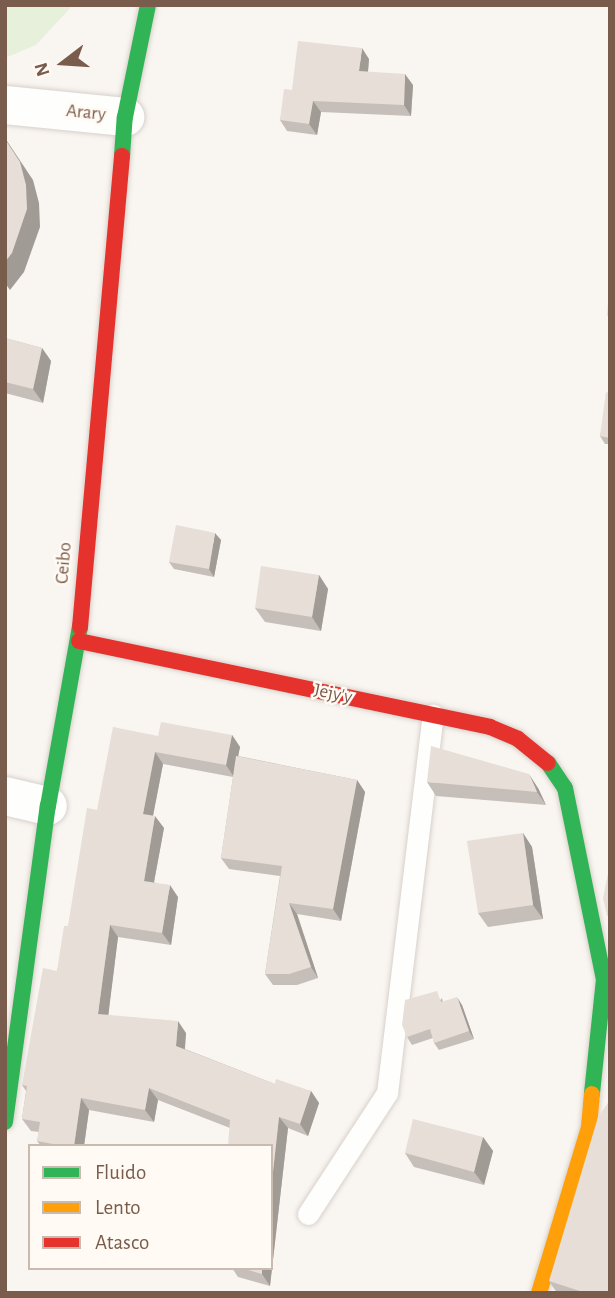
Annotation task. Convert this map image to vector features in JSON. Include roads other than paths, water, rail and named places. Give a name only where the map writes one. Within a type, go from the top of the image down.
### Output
[{"type":"street","name":"Ceibo","points":[[5,1122],[48,806],[79,641],[125,117],[148,5]]},
{"type":"street","name":"Arary","points":[[5,105],[125,117]]},
{"type":"street","name":"Jejy'y","points":[[79,641],[490,727],[518,739],[545,760],[565,788],[606,998]]},
{"type":"street","points":[[5,796],[48,806]]},
{"type":"street","points":[[539,1293],[589,1127],[606,998]]},
{"type":"lane","points":[[309,1214],[387,1093],[433,715]]}]
